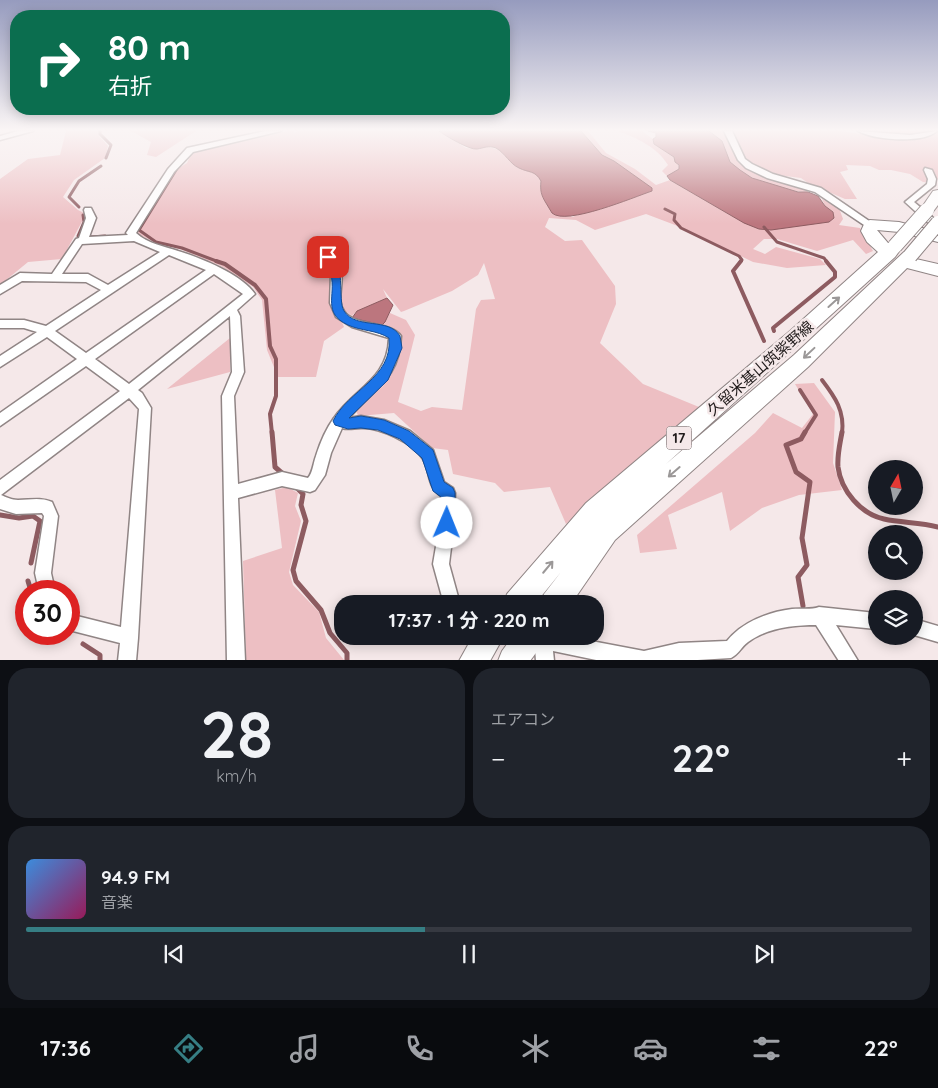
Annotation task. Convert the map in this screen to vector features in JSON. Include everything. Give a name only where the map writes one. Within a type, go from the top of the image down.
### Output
[{"type":"main road","name":"久留米基山筑紫野線","points":[[525,595],[595,511],[797,336],[892,250],[927,210],[938,194]]},
{"type":"main road","points":[[892,250],[873,238],[869,231],[870,225],[899,227],[938,237]]},
{"type":"main road","name":"久留米基山筑紫野線","points":[[560,595],[606,532],[801,361],[908,259],[938,225]]},
{"type":"main road","points":[[908,259],[938,270]]},
{"type":"main road","points":[[512,660],[535,645]]},
{"type":"street","points":[[0,489],[129,391],[250,294],[239,284],[214,269],[136,238],[131,233],[179,162]]},
{"type":"street","points":[[744,162],[770,176],[818,190],[870,225]]},
{"type":"street","points":[[928,170],[932,179],[931,185],[928,190],[909,202],[938,225]]},
{"type":"street","points":[[83,241],[91,218],[88,210]]},
{"type":"street","points":[[54,278],[79,241],[136,238]]},
{"type":"street","points":[[0,362],[168,251]]},
{"type":"street","points":[[231,493],[282,479],[310,485],[315,481],[330,437],[339,421],[348,409],[384,377],[396,348],[394,336],[385,330],[358,325],[343,318],[337,310],[336,275],[328,257]]},
{"type":"street","points":[[0,420],[214,269]]},
{"type":"street","points":[[0,290],[20,278],[88,278],[108,290]]},
{"type":"street","points":[[231,310],[235,316],[238,372],[228,396],[236,660]]},
{"type":"street","points":[[0,324],[24,324],[47,331],[138,397],[145,408],[127,660]]},
{"type":"street","points":[[339,421],[348,424],[361,422],[379,424],[405,435],[428,454],[438,486],[448,493],[447,523],[441,564],[450,595]]},
{"type":"street","points":[[0,502],[16,507],[36,505],[47,507],[51,516],[43,573],[45,580]]},
{"type":"street","points":[[819,615],[849,660]]},
{"type":"street","points":[[544,645],[644,660],[679,652],[731,649],[743,635],[765,623],[819,615],[868,619]]},
{"type":"street","points":[[80,625],[128,638]]},
{"type":"street","points":[[923,630],[938,634]]},
{"type":"shaded area","points":[[24,162],[100,162],[74,180],[63,197],[78,210],[86,214],[62,259],[28,262],[0,285],[0,179]]},
{"type":"shaded area","points":[[511,162],[518,168],[530,170],[538,175],[541,181],[540,189],[572,217],[652,191],[615,162],[622,162],[656,185],[670,180],[744,223],[759,229],[825,206],[822,199],[839,208],[843,219],[839,225],[860,228],[873,251],[866,254],[853,240],[817,251],[777,239],[764,239],[753,249],[765,254],[776,247],[820,259],[826,265],[787,268],[753,262],[683,228],[646,214],[595,230],[576,220],[549,218],[545,227],[565,241],[582,240],[615,286],[616,304],[600,343],[643,384],[699,407],[566,524],[550,487],[504,492],[495,483],[453,474],[448,450],[432,448],[394,413],[358,416],[355,407],[383,386],[401,349],[398,333],[382,325],[390,313],[406,320],[415,335],[398,402],[421,411],[432,407],[462,410],[476,309],[481,300],[495,299],[484,263],[478,275],[452,291],[401,312],[383,289],[387,298],[357,311],[352,316],[333,301],[344,327],[324,341],[316,377],[278,377],[267,350],[262,300],[253,287],[221,266],[180,249],[156,243],[134,232],[174,171],[187,163]]},
{"type":"shaded area","points":[[511,162],[615,162],[652,188],[652,191],[600,209],[571,216],[560,216],[552,213],[544,200],[541,192],[541,181],[536,175]]},
{"type":"shaded area","points":[[666,162],[677,162],[679,169],[667,176],[662,171],[668,165]]},
{"type":"shaded area","points":[[675,162],[730,162],[752,178],[818,196],[825,206],[833,212],[834,218],[829,222],[771,230],[759,229],[744,223],[670,180],[667,176],[679,169],[679,165]]},
{"type":"shaded area","points":[[938,162],[938,178],[935,183],[923,182],[910,174],[891,170],[879,170],[870,166],[846,165],[848,170],[840,172],[857,199],[845,199],[801,178],[778,175],[761,168],[760,176],[801,188],[808,192],[789,190],[767,184],[737,169],[731,163]]},
{"type":"shaded area","points":[[387,298],[393,305],[382,325],[352,318],[357,311]]},
{"type":"shaded area","points":[[230,338],[230,372],[167,389]]},
{"type":"shaded area","points":[[814,383],[835,412],[833,463],[842,490],[799,495],[762,508],[730,531],[722,492],[668,515],[677,549],[640,553],[637,535],[755,433],[773,413],[802,428],[813,414],[795,384]]},
{"type":"shaded area","points":[[287,487],[298,493],[295,506],[301,521],[289,572],[293,585],[319,612],[326,638],[344,660],[246,660],[243,561],[282,548],[275,490]]},
{"type":"waterway","points":[[79,207],[69,197],[79,181],[101,166]]},
{"type":"waterway","points":[[176,170],[139,230],[156,242],[182,248],[219,262]]},
{"type":"waterway","points":[[665,209],[675,214],[674,220],[681,228],[739,256],[741,261]]},
{"type":"waterway","points":[[78,236],[84,222],[83,215]]},
{"type":"waterway","points":[[764,227],[777,242],[824,258],[827,262]]},
{"type":"waterway","points":[[90,237],[105,236]]},
{"type":"waterway","points":[[741,261],[733,271],[764,341]]},
{"type":"waterway","points":[[774,331],[773,328],[835,277],[835,272],[826,261]]},
{"type":"waterway","points":[[219,262],[225,264],[255,285],[266,299],[270,346],[276,359],[276,396],[270,414],[272,434]]},
{"type":"waterway","points":[[822,380],[838,405],[842,418],[842,434]]},
{"type":"waterway","points":[[800,390],[816,415],[804,434]]},
{"type":"waterway","points":[[272,432],[275,467],[283,474]]},
{"type":"waterway","points":[[803,606],[798,577],[807,565],[802,538],[810,482],[796,472],[786,445],[801,439],[805,432]]},
{"type":"waterway","points":[[842,432],[838,454],[840,476],[848,493],[860,507],[884,519],[938,527]]},
{"type":"waterway","points":[[295,486],[303,494],[301,505],[306,521],[293,570],[296,581],[321,610],[330,633],[347,653],[347,660]]},
{"type":"waterway","points":[[0,515],[19,518],[33,516],[40,521],[31,563]]},
{"type":"waterway","points":[[83,644],[100,655],[100,660]]},
{"type":"route","points":[[328,257],[336,275],[337,310],[343,318],[358,325],[385,330],[394,336],[396,348],[384,377],[348,409],[339,421],[348,424],[361,422],[379,424],[405,435],[428,454],[438,486],[448,493],[447,523]]}]
